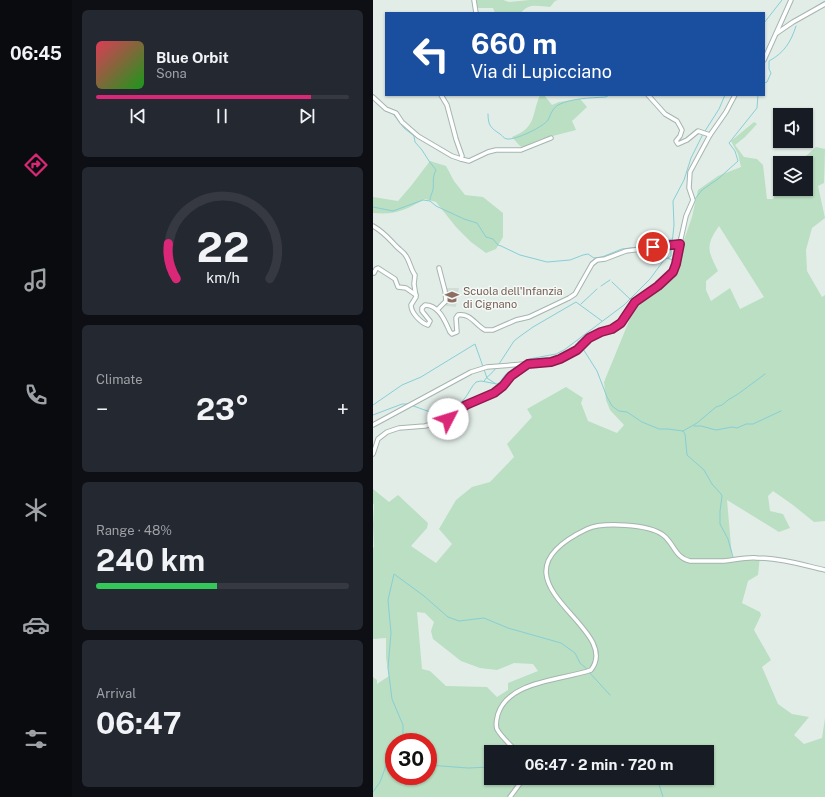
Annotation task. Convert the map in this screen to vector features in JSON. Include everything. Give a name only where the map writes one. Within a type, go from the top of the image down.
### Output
[{"type":"street","points":[[475,0],[476,12]]},
{"type":"street","points":[[765,58],[791,0]]},
{"type":"street","points":[[776,33],[825,4]]},
{"type":"street","points":[[441,96],[449,112],[455,139],[462,156],[461,159]]},
{"type":"street","points":[[649,96],[665,114],[677,121],[682,130],[676,141],[678,144],[687,140],[698,131],[709,135]]},
{"type":"street","points":[[373,425],[471,372],[487,367],[551,362],[577,350],[589,338],[601,332],[612,329],[621,323],[635,302],[658,286],[673,272],[676,264],[678,244],[686,216],[693,200],[689,188],[690,172],[709,135],[726,112],[734,96]]},
{"type":"street","points":[[373,97],[386,108],[396,112],[402,122],[418,136],[452,156],[469,161],[487,152],[496,150],[521,150],[551,138]]},
{"type":"street","points":[[373,226],[384,233],[395,246],[406,255],[409,264],[413,268],[415,275],[414,284],[416,299],[411,305],[411,309],[425,324],[428,325],[430,321],[422,310],[423,307],[428,305],[432,306],[437,310],[452,334],[457,332],[456,318],[460,315],[473,319],[485,330],[493,330],[516,320],[538,314],[575,294],[592,264],[597,260],[605,259],[626,251],[678,244]]},
{"type":"street","points":[[373,272],[374,273],[378,268],[395,279],[399,287],[406,288],[416,296]]},
{"type":"street","points":[[437,310],[446,301],[439,268]]},
{"type":"street","points":[[373,454],[378,439],[387,432],[399,428],[425,426],[448,419],[466,405],[494,393],[525,364]]},
{"type":"street","points":[[511,745],[497,728],[496,722],[499,712],[505,703],[520,690],[532,685],[591,670],[595,665],[598,655],[591,639],[552,591],[546,576],[547,564],[554,551],[568,539],[589,528],[607,524],[629,526],[659,532],[666,537],[678,555],[691,561],[723,561],[756,558],[779,560],[825,570]]},
{"type":"street","points":[[510,797],[519,785]]},
{"type":"shaded area","name":"Scuola dell'Infanzia di Cignano","points":[[446,288],[459,288],[456,307],[446,306]]},
{"type":"green space","points":[[473,0],[503,0],[509,2],[558,0],[555,1],[550,7],[530,6],[522,12],[495,12],[493,8],[474,8]]},
{"type":"green space","points":[[540,96],[545,96],[552,105],[559,102],[580,99],[587,107],[572,121],[576,130],[541,139],[522,147],[512,137],[526,129],[529,125]]},
{"type":"green space","points":[[754,122],[757,124],[735,145],[744,157],[757,159],[763,165],[767,199],[773,199],[774,196],[813,196],[813,156],[806,156],[816,147],[825,149],[824,183],[818,186],[825,218],[812,228],[806,250],[807,271],[822,297],[825,295],[825,521],[814,522],[773,491],[768,496],[770,511],[783,514],[790,528],[779,532],[727,500],[732,557],[760,556],[758,575],[748,581],[742,603],[760,612],[761,615],[754,630],[771,660],[762,667],[778,704],[792,714],[809,717],[794,735],[804,744],[822,738],[825,718],[825,797],[373,797],[373,677],[377,680],[377,684],[389,676],[386,658],[386,638],[373,639],[373,489],[389,502],[398,495],[428,523],[427,528],[411,546],[436,563],[452,544],[439,529],[456,500],[472,487],[490,482],[514,457],[507,444],[532,417],[527,409],[566,387],[583,398],[581,403],[588,421],[617,433],[624,425],[610,410],[606,400],[604,382],[636,304],[664,285],[677,273],[684,240],[692,217],[698,190],[718,176],[741,167],[738,154],[731,141]],"holes":[[[719,226],[764,297],[740,309],[730,288],[711,301],[706,290],[706,281],[718,271],[709,248]],[[417,612],[425,613],[434,622],[431,631],[433,639],[461,661],[480,668],[497,670],[514,663],[533,664],[538,671],[508,683],[508,690],[497,697],[487,687],[446,686],[430,671],[422,669]]]},
{"type":"green space","points":[[430,161],[446,166],[454,181],[465,195],[483,197],[503,213],[503,237],[496,249],[486,253],[471,242],[456,227],[436,202],[425,199],[401,211],[373,213],[373,197],[398,201]]},
{"type":"waterway","points":[[765,22],[782,0]]},
{"type":"waterway","points":[[801,16],[825,1]]},
{"type":"waterway","points":[[765,83],[767,82],[771,73],[769,69],[769,61],[783,51],[792,37],[796,26]]},
{"type":"waterway","points":[[488,114],[489,124],[492,128],[505,138],[511,139],[541,126],[548,120],[553,110],[558,105],[575,100],[608,96]]},
{"type":"waterway","points":[[705,131],[719,109],[725,96]]},
{"type":"waterway","points":[[695,199],[702,190],[718,179],[738,161],[735,151],[729,143],[757,108],[758,96]]},
{"type":"waterway","points":[[373,100],[385,110]]},
{"type":"waterway","points":[[392,113],[404,128],[414,136],[415,142],[436,170],[430,200]]},
{"type":"waterway","points":[[672,244],[674,225],[673,201],[684,180],[691,158],[703,134]]},
{"type":"waterway","points":[[373,207],[393,211],[423,200],[430,201],[436,206],[464,219],[477,223],[486,237],[493,239],[498,245],[520,255],[547,262],[570,260],[588,254],[594,258],[602,257],[622,249],[647,246],[672,239]]},
{"type":"waterway","points":[[678,241],[686,211]]},
{"type":"waterway","points":[[521,363],[529,359],[556,354],[564,350],[624,305],[650,279],[664,260],[671,256],[671,246]]},
{"type":"waterway","points":[[666,258],[674,260],[677,247]]},
{"type":"waterway","points":[[601,286],[610,280]]},
{"type":"waterway","points":[[612,282],[630,299]]},
{"type":"waterway","points":[[581,304],[597,289]]},
{"type":"waterway","points":[[499,364],[514,341],[533,327],[576,302],[602,321]]},
{"type":"waterway","points":[[578,341],[597,371],[612,406],[619,411],[627,412],[642,422],[659,429],[683,431]]},
{"type":"waterway","points":[[373,405],[402,385],[421,377],[475,344],[487,378],[496,384]]},
{"type":"waterway","points":[[411,405],[434,413],[452,410],[465,398],[476,382],[481,381],[497,384],[505,375],[517,366]]},
{"type":"waterway","points":[[484,381],[496,368]]},
{"type":"waterway","points":[[683,431],[697,423],[716,407],[722,405],[765,374]]},
{"type":"waterway","points":[[373,415],[402,404],[408,404]]},
{"type":"waterway","points":[[694,426],[701,426],[716,430],[732,427],[737,428],[746,424],[753,424],[781,411]]},
{"type":"waterway","points":[[683,431],[685,434],[687,455],[704,470],[712,484],[722,496],[720,524],[728,539],[733,557]]},
{"type":"waterway","points":[[403,733],[403,725],[392,699],[388,668],[391,633],[388,600],[394,574],[424,596],[448,617],[459,621],[484,618],[508,628],[561,643],[575,653],[580,663],[587,669]]},
{"type":"waterway","points":[[589,672],[610,695]]},
{"type":"waterway","points":[[437,766],[468,768],[484,767]]},
{"type":"waterway","points":[[373,792],[380,782],[385,768]]},
{"type":"waterway","points":[[659,785],[663,797]]},
{"type":"place","name":"Scuola dell'Infanzia di Cignano","points":[[452,297]]},
{"type":"route","points":[[448,419],[466,405],[494,393],[503,386],[507,379],[528,364],[551,362],[560,359],[577,350],[589,338],[601,332],[612,329],[621,323],[635,302],[658,286],[671,275],[674,270],[680,244],[653,247]]}]
